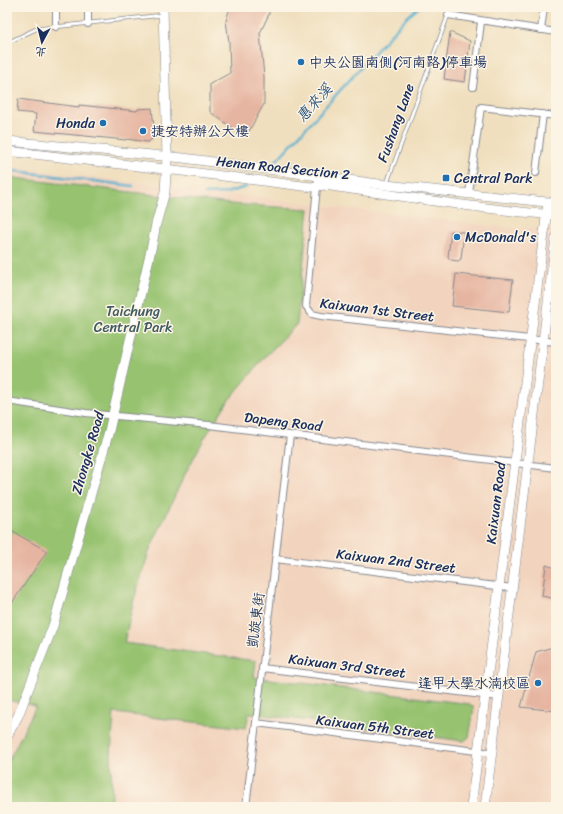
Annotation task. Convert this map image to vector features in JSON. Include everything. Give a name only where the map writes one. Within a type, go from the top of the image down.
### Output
[{"type":"street","points":[[56,7],[56,27]]},
{"type":"street","points":[[88,7],[88,24]]},
{"type":"street","points":[[541,30],[544,7]]},
{"type":"street","name":"Zhongke Road","points":[[7,736],[18,716],[53,626],[113,416],[156,224],[165,192],[167,157],[163,11]]},
{"type":"street","points":[[448,15],[481,22],[556,32]]},
{"type":"street","points":[[473,87],[481,22]]},
{"type":"street","points":[[469,193],[481,107],[556,116]]},
{"type":"street","points":[[536,173],[543,114]]},
{"type":"street","name":"Henan Road Section 2","points":[[7,141],[167,157],[386,184],[552,202]]},
{"type":"street","name":"Henan Road Section 2","points":[[7,151],[311,187],[324,185],[459,205],[551,214]]},
{"type":"street","name":"Kaixuan 1st Street","points":[[318,176],[306,306],[312,314],[556,342]]},
{"type":"street","name":"Kaixuan Road","points":[[471,807],[531,339],[552,202]]},
{"type":"street","name":"Kaixuan Road","points":[[485,807],[556,238]]},
{"type":"street","name":"Dapeng Road","points":[[7,401],[86,413],[209,425],[556,468]]},
{"type":"street","name":"凱旋東街","points":[[246,807],[290,435]]},
{"type":"street","name":"Kaixuan 2nd Street","points":[[275,559],[513,588]]},
{"type":"street","name":"Kaixuan 3rd Street","points":[[262,668],[499,697]]},
{"type":"street","name":"Kaixuan 5th Street","points":[[256,723],[492,753]]},
{"type":"lane","name":"Fushang Lane","points":[[386,184],[451,7]]},
{"type":"lane","points":[[7,43],[36,29],[88,24],[163,11]]},
{"type":"shaded area","points":[[7,167],[518,229],[556,226],[556,807],[7,807]]},
{"type":"green space","name":"Taichung Central Park","points":[[7,177],[230,204],[309,209],[297,324],[265,357],[228,401],[204,439],[186,472],[150,549],[134,599],[124,643],[256,661],[254,677],[470,704],[474,708],[469,737],[464,741],[249,713],[246,728],[114,713],[111,755],[112,807],[7,807],[7,764],[36,706],[7,700]]},
{"type":"building","points":[[230,7],[269,7],[269,14],[260,33],[264,77],[264,104],[249,131],[240,128],[237,131],[210,112],[210,84],[230,73],[229,42],[226,21]]},
{"type":"building","points":[[450,32],[470,41],[465,82],[444,79]]},
{"type":"building","points":[[18,99],[79,107],[79,105],[137,111],[138,109],[152,108],[155,137],[148,142],[34,131],[36,114],[17,112]]},
{"type":"building","points":[[451,231],[464,232],[461,259],[458,261],[451,260],[448,257]]},
{"type":"building","points":[[456,274],[513,280],[509,312],[452,306]]},
{"type":"building","points":[[13,532],[47,551],[12,603],[7,600],[7,542]]},
{"type":"building","points":[[546,565],[556,568],[556,599],[542,596]]},
{"type":"building","points":[[556,646],[556,711],[521,707],[536,652]]},
{"type":"waterway","name":"惠來溪","points":[[275,162],[405,19],[419,7]]},
{"type":"waterway","name":"惠來溪","points":[[7,170],[133,186]]},
{"type":"waterway","name":"惠來溪","points":[[205,194],[226,193],[246,187]]},
{"type":"place","name":"中央公園南側(河南路)停車場","points":[[301,62]]},
{"type":"place","name":"Honda","points":[[103,123]]},
{"type":"place","name":"捷安特辦公大樓","points":[[143,131]]},
{"type":"place","name":"Central Park","points":[[446,178]]},
{"type":"place","name":"McDonald's","points":[[457,237]]},
{"type":"place","name":"逢甲大學水湳校區","points":[[538,683]]}]
